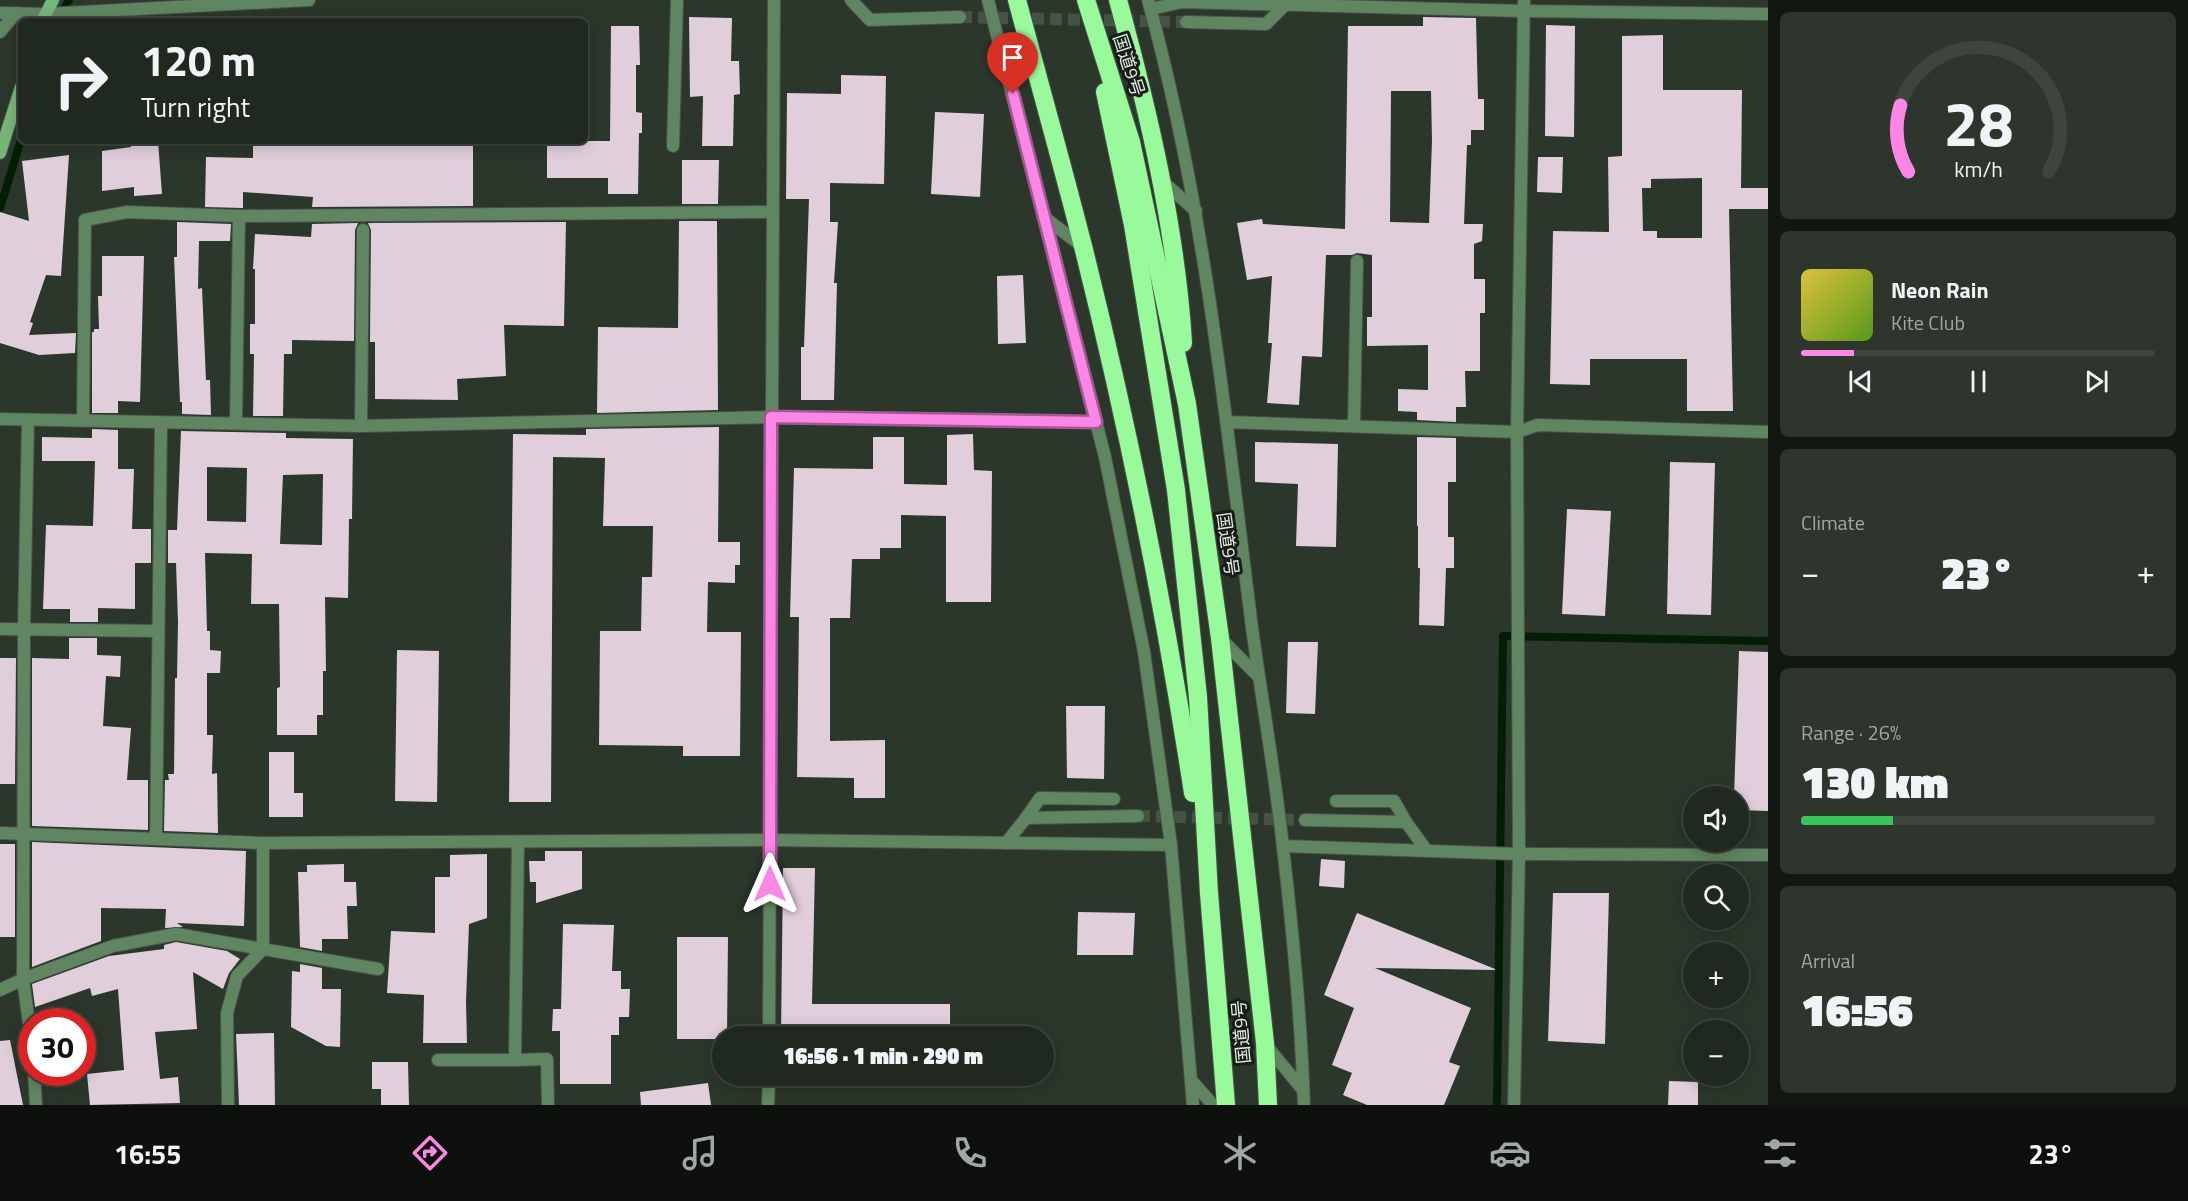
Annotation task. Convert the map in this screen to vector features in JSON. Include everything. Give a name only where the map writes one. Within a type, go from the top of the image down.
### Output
[{"type":"highway","points":[[1017,0],[1083,247],[1141,501],[1174,667],[1209,893]]},
{"type":"highway","name":"国道9号","points":[[1085,0],[1131,142],[1187,404],[1220,638],[1265,1043],[1268,1105]]},
{"type":"highway","name":"国道9号","points":[[1085,0],[1133,225],[1176,490],[1198,696],[1209,893],[1226,1105]]},
{"type":"highway","points":[[1118,0],[1141,83],[1180,295],[1187,404]]},
{"type":"main road","points":[[43,18],[52,0]]},
{"type":"main road","points":[[0,153],[18,96]]},
{"type":"street","points":[[0,13],[16,13],[43,18],[309,0]]},
{"type":"street","points":[[673,146],[677,0]]},
{"type":"street","points":[[769,1026],[774,0]]},
{"type":"street","points":[[851,0],[870,20],[960,17]]},
{"type":"street","points":[[988,0],[1105,457],[1144,652],[1171,845],[1193,1105]]},
{"type":"street","points":[[1304,1105],[1300,1033],[1283,846],[1258,676],[1227,422],[1196,211],[1149,5],[1182,2],[1524,5],[1768,14]]},
{"type":"street","points":[[1186,22],[1266,24],[1286,4]]},
{"type":"street","points":[[1514,1105],[1519,854],[1517,432],[1524,5]]},
{"type":"street","points":[[0,32],[16,13]]},
{"type":"street","points":[[1160,179],[1196,211]]},
{"type":"street","points":[[83,419],[85,220],[127,212],[239,216],[772,212]]},
{"type":"street","points":[[236,422],[239,216]]},
{"type":"street","points":[[1044,217],[1083,247]]},
{"type":"street","points":[[361,426],[363,230]]},
{"type":"street","points":[[1354,426],[1358,261]]},
{"type":"street","points":[[0,419],[361,426],[771,417],[1096,422]]},
{"type":"street","points":[[27,1008],[23,979],[22,834],[28,420]]},
{"type":"street","points":[[1227,422],[1517,432],[1538,425],[1768,432]]},
{"type":"street","points":[[156,839],[161,423]]},
{"type":"street","points":[[0,629],[158,631]]},
{"type":"street","points":[[1220,638],[1258,676]]},
{"type":"street","points":[[1006,843],[1040,798],[1114,799]]},
{"type":"street","points":[[1336,801],[1394,801],[1427,851]]},
{"type":"street","points":[[1026,819],[1138,816]]},
{"type":"street","points":[[1305,820],[1406,822]]},
{"type":"street","points":[[0,833],[263,843],[770,840],[1171,845]]},
{"type":"street","points":[[515,1060],[518,842]]},
{"type":"street","points":[[228,1105],[227,1013],[237,976],[263,949],[263,843]]},
{"type":"street","points":[[1283,846],[1519,854],[1768,855]]},
{"type":"street","points":[[0,990],[23,979],[113,946],[176,934],[378,969]]},
{"type":"street","points":[[1265,1043],[1303,1090]]},
{"type":"street","points":[[438,1060],[547,1059],[548,1105]]},
{"type":"street","points":[[1191,1080],[1213,1105]]},
{"type":"street","points":[[35,1086],[36,1105]]},
{"type":"street","points":[[768,1105],[769,1086]]},
{"type":"building","points":[[689,17],[732,18],[731,61],[739,61],[740,94],[734,95],[733,146],[702,146],[703,96],[690,97]]},
{"type":"building","points":[[1423,17],[1476,18],[1478,99],[1484,99],[1484,130],[1471,130],[1471,145],[1467,145],[1464,224],[1483,224],[1482,241],[1474,244],[1474,279],[1485,279],[1485,313],[1480,313],[1480,371],[1465,371],[1466,407],[1456,407],[1456,422],[1417,420],[1417,412],[1398,411],[1398,389],[1428,390],[1428,345],[1367,346],[1367,317],[1372,317],[1372,255],[1357,253],[1326,255],[1322,357],[1302,356],[1299,405],[1267,403],[1272,343],[1268,343],[1272,276],[1247,280],[1237,223],[1262,219],[1263,224],[1345,229],[1348,26],[1423,26]],"holes":[[[1391,91],[1431,91],[1429,223],[1390,222]]]},
{"type":"building","points":[[1546,25],[1575,26],[1574,137],[1545,136]]},
{"type":"building","points":[[611,26],[639,26],[640,65],[636,65],[636,112],[642,113],[642,133],[639,133],[638,194],[608,194],[608,178],[547,178],[547,144],[588,144],[588,141],[610,141]]},
{"type":"building","points":[[1663,35],[1663,90],[1742,90],[1741,188],[1768,188],[1768,209],[1729,209],[1733,411],[1687,411],[1687,359],[1590,359],[1590,385],[1550,384],[1553,231],[1609,232],[1608,157],[1622,156],[1622,36]],"holes":[[[1702,178],[1702,238],[1657,238],[1657,231],[1643,231],[1642,188],[1651,188],[1651,179]]]},
{"type":"building","points":[[841,75],[886,76],[884,184],[830,183],[830,222],[838,222],[834,283],[837,283],[834,400],[801,400],[801,347],[804,347],[809,199],[786,199],[787,93],[841,94]]},
{"type":"building","points":[[935,112],[984,114],[980,197],[931,194]]},
{"type":"building","points":[[131,144],[158,144],[162,194],[134,196],[134,187],[102,191],[102,151],[131,147]]},
{"type":"building","points":[[253,144],[473,144],[473,206],[312,207],[313,197],[243,192],[243,208],[205,207],[206,157],[253,158]]},
{"type":"building","points":[[69,155],[61,276],[46,275],[30,322],[33,323],[29,335],[76,333],[75,353],[39,355],[0,343],[0,212],[29,221],[22,161]]},
{"type":"building","points":[[1538,157],[1563,157],[1562,193],[1537,192]]},
{"type":"building","points":[[682,160],[719,160],[718,204],[682,204]]},
{"type":"building","points":[[679,221],[717,221],[718,410],[597,413],[598,327],[678,328]]},
{"type":"building","points":[[177,222],[231,224],[230,241],[199,241],[198,289],[202,288],[206,380],[210,380],[211,415],[182,414],[174,257],[177,257]]},
{"type":"building","points":[[566,222],[564,326],[504,325],[506,376],[457,379],[458,400],[375,399],[375,342],[370,342],[371,230],[368,223]]},
{"type":"building","points":[[358,223],[355,230],[354,341],[292,340],[292,354],[284,354],[283,416],[253,416],[254,354],[250,354],[250,324],[255,324],[255,269],[253,269],[255,234],[311,237],[312,224]]},
{"type":"building","points":[[102,256],[144,256],[140,402],[118,401],[118,413],[92,413],[92,332],[94,329],[99,329],[98,296],[102,296]]},
{"type":"building","points":[[1023,275],[1026,343],[998,344],[997,276]]},
{"type":"building","points":[[719,427],[718,542],[740,542],[740,565],[735,565],[735,583],[708,582],[707,632],[741,632],[740,756],[683,756],[683,746],[599,745],[600,631],[641,631],[642,577],[652,577],[653,526],[603,526],[605,458],[553,457],[551,802],[509,802],[513,434],[586,435],[586,429]]},
{"type":"building","points":[[92,429],[118,430],[118,469],[134,469],[132,529],[151,529],[151,563],[135,563],[135,609],[98,608],[98,622],[70,622],[70,609],[43,609],[46,525],[93,526],[95,461],[42,461],[42,437],[92,438]]},
{"type":"building","points":[[181,431],[286,433],[286,438],[353,439],[348,598],[325,597],[326,671],[323,671],[323,715],[317,715],[317,735],[277,735],[277,688],[280,687],[279,604],[251,604],[252,554],[205,553],[207,631],[210,631],[210,650],[221,651],[220,673],[207,673],[207,735],[213,735],[212,774],[217,773],[218,833],[164,831],[165,780],[169,780],[168,774],[174,774],[178,622],[176,563],[168,563],[168,530],[177,530]],"holes":[[[207,467],[247,468],[246,522],[207,521]],[[323,474],[322,545],[280,544],[283,475]]]},
{"type":"building","points":[[973,434],[974,470],[992,471],[991,602],[946,602],[946,516],[901,515],[901,548],[880,548],[880,559],[852,559],[850,618],[830,618],[830,741],[885,740],[885,798],[854,798],[854,778],[797,777],[799,617],[790,617],[794,468],[873,469],[873,437],[904,437],[904,484],[947,485],[947,435]]},
{"type":"building","points":[[1417,437],[1456,438],[1456,482],[1448,482],[1448,537],[1454,537],[1454,568],[1446,568],[1444,626],[1419,625]]},
{"type":"building","points":[[1255,442],[1338,444],[1336,547],[1296,546],[1298,484],[1255,482]]},
{"type":"building","points":[[1670,462],[1715,463],[1711,615],[1667,614]]},
{"type":"building","points":[[1567,509],[1611,511],[1605,616],[1562,614]]},
{"type":"building","points":[[69,638],[97,638],[97,655],[121,656],[120,677],[106,676],[103,726],[131,728],[127,780],[148,780],[148,830],[32,826],[32,658],[69,659]]},
{"type":"building","points":[[1288,642],[1318,642],[1315,714],[1286,713]]},
{"type":"building","points":[[397,650],[439,651],[437,802],[395,801]]},
{"type":"building","points":[[1739,651],[1768,652],[1768,811],[1749,810],[1749,786],[1734,786]]},
{"type":"building","points":[[0,658],[16,658],[15,784],[0,784]]},
{"type":"building","points":[[1066,706],[1105,706],[1104,779],[1067,778]]},
{"type":"building","points":[[269,752],[294,752],[294,793],[303,793],[303,817],[269,817]]},
{"type":"building","points":[[32,842],[246,851],[244,926],[177,923],[183,927],[165,928],[166,909],[101,908],[101,941],[32,967]]},
{"type":"building","points":[[0,844],[15,844],[15,937],[0,937]]},
{"type":"building","points":[[545,851],[582,851],[582,889],[536,903],[536,882],[530,882],[529,861],[545,861]]},
{"type":"building","points":[[487,854],[487,918],[469,924],[467,1043],[423,1043],[424,995],[387,993],[391,931],[435,933],[435,877],[450,877],[450,855]]},
{"type":"building","points":[[1321,859],[1345,861],[1344,888],[1319,886]]},
{"type":"building","points":[[344,864],[344,882],[356,882],[357,906],[347,906],[348,939],[322,939],[322,951],[300,947],[298,872],[307,872],[307,865]]},
{"type":"building","points":[[783,868],[815,868],[812,1004],[950,1004],[950,1026],[781,1026]]},
{"type":"building","points":[[1553,893],[1609,893],[1605,1044],[1548,1041]]},
{"type":"building","points":[[1078,912],[1135,913],[1133,955],[1077,955]]},
{"type":"building","points":[[1357,913],[1495,969],[1375,968],[1471,1008],[1449,1062],[1460,1066],[1444,1105],[1367,1105],[1343,1095],[1352,1073],[1332,1065],[1354,1008],[1324,995]]},
{"type":"building","points":[[563,924],[614,925],[612,971],[621,971],[621,989],[630,989],[629,1017],[619,1017],[619,1035],[611,1035],[611,1084],[560,1084],[560,1031],[552,1031],[553,1009],[561,1009]]},
{"type":"building","points":[[677,937],[728,937],[727,1026],[712,1026],[712,1039],[677,1039]]},
{"type":"building","points":[[176,942],[227,951],[240,959],[229,973],[223,989],[193,972],[197,1029],[155,1032],[160,1079],[178,1077],[180,1103],[90,1105],[88,1086],[96,1086],[96,1073],[124,1070],[118,989],[92,996],[90,988],[35,1007],[32,984],[109,956],[164,949],[164,945]]},
{"type":"building","points":[[300,964],[322,968],[322,989],[341,989],[340,1047],[326,1046],[291,1027],[292,971],[300,972]]},
{"type":"building","points":[[274,1033],[275,1105],[239,1105],[236,1034]]},
{"type":"building","points":[[10,1040],[23,1105],[0,1105],[0,1041]]},
{"type":"building","points":[[372,1062],[408,1062],[409,1105],[381,1105],[381,1089],[372,1089]]},
{"type":"building","points":[[1669,1081],[1683,1081],[1683,1086],[1698,1086],[1698,1105],[1668,1105]]},
{"type":"building","points":[[708,1083],[711,1105],[641,1105],[640,1092]]},
{"type":"waterway","points":[[59,18],[69,0]]},
{"type":"waterway","points":[[0,208],[20,144]]},
{"type":"waterway","points":[[1497,1105],[1503,636],[1768,641]]},
{"type":"tunnel","points":[[960,17],[1186,22]]},
{"type":"tunnel","points":[[1138,816],[1305,820]]},
{"type":"route","points":[[770,884],[771,417],[1096,422],[1013,94]]}]
